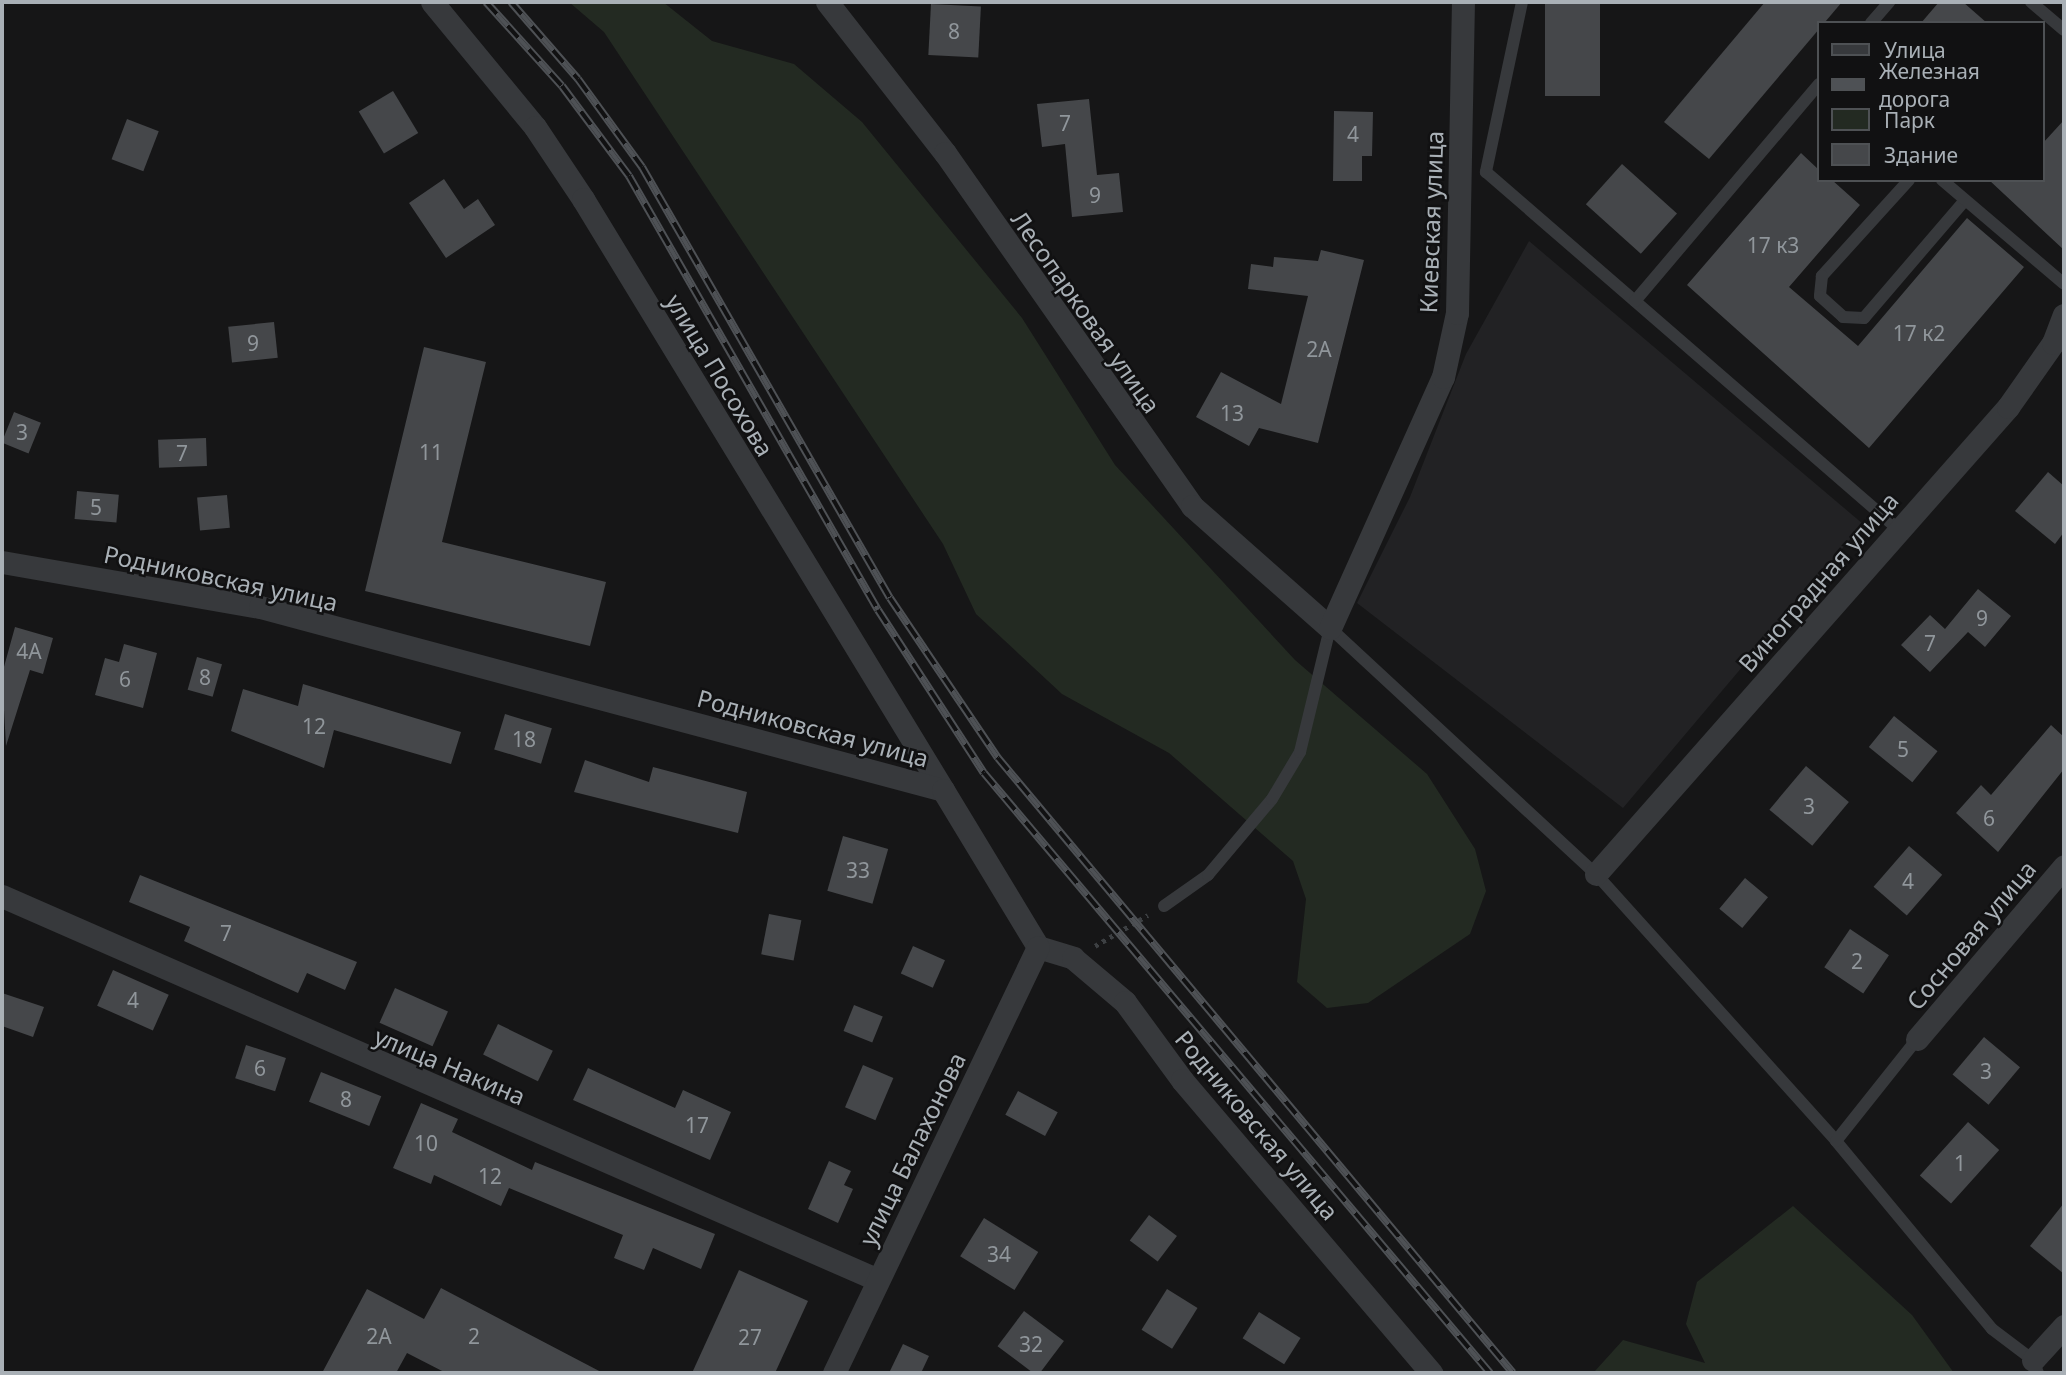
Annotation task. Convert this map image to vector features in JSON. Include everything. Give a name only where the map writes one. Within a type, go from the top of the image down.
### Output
[{"type":"street","name":"улица Посохова","points":[[432,2],[536,127],[576,188],[943,790]]},
{"type":"street","name":"Лесопарковая улица","points":[[827,2],[945,153],[1192,506],[1330,628]]},
{"type":"street","name":"Киевская улица","points":[[1330,628],[1443,377],[1457,313],[1463,2]]},
{"type":"street","name":"Виноградная улица","points":[[1596,874],[2008,407],[2053,344],[2064,315]]},
{"type":"street","name":"Родниковская улица","points":[[2,562],[260,607],[943,790],[1038,947],[1073,958],[1125,1002],[1182,1080],[1431,1373]]},
{"type":"street","name":"Сосновая улица","points":[[1917,1039],[2064,866]]},
{"type":"street","name":"улица Накина","points":[[2,896],[878,1280]]},
{"type":"street","name":"улица Балахонова","points":[[834,1373],[1038,947]]},
{"type":"street","points":[[2036,1367],[2064,1326]]},
{"type":"lane","points":[[1522,2],[1486,172],[1899,530]]},
{"type":"lane","points":[[1873,21],[1889,2]]},
{"type":"lane","points":[[2031,2],[2043,19],[2064,30]]},
{"type":"lane","points":[[1634,301],[1818,84]]},
{"type":"lane","points":[[1907,182],[1822,276],[1820,296],[1843,317],[1864,318],[1965,200]]},
{"type":"lane","points":[[1944,182],[2064,284]]},
{"type":"lane","points":[[1164,906],[1208,875],[1272,799],[1300,752],[1330,628],[1596,874],[1836,1140],[1992,1329],[2036,1367]]},
{"type":"lane","points":[[1836,1140],[1917,1039]]},
{"type":"path","points":[[1073,958],[1164,906]]},
{"type":"shaded area","points":[[1529,241],[1863,524],[1623,808],[1357,603],[1410,497],[1466,354]]},
{"type":"green space","points":[[569,2],[663,2],[712,41],[794,64],[862,122],[1022,318],[1115,465],[1295,660],[1427,774],[1475,849],[1486,891],[1470,934],[1368,1003],[1327,1008],[1297,982],[1306,899],[1293,861],[1169,753],[1062,694],[976,614],[943,544],[604,32]]},
{"type":"green space","points":[[1793,1206],[1912,1315],[1954,1373],[1595,1371],[1623,1340],[1705,1363],[1686,1324],[1697,1282]]},
{"type":"building","points":[[1545,2],[1600,2],[1600,96],[1545,96]]},
{"type":"building","points":[[1765,2],[1842,2],[1826,21],[1818,21],[1818,30],[1709,159],[1664,122]]},
{"type":"building","points":[[1939,2],[1963,2],[1985,21],[1923,21]]},
{"type":"building","points":[[931,4],[981,7],[978,58],[928,55]]},
{"type":"building","points":[[393,91],[418,133],[384,154],[359,112]]},
{"type":"building","points":[[1089,99],[1097,175],[1119,173],[1123,212],[1072,217],[1065,144],[1042,147],[1037,104]]},
{"type":"building","points":[[1334,111],[1373,112],[1372,156],[1362,156],[1362,181],[1333,181]]},
{"type":"building","points":[[127,119],[159,131],[143,171],[112,159]]},
{"type":"building","points":[[2064,120],[2064,250],[1991,182],[2045,182],[2045,141]]},
{"type":"building","points":[[1801,153],[1818,169],[1818,182],[1834,182],[1860,205],[1789,287],[1858,346],[1967,218],[2024,267],[1869,448],[1687,285]]},
{"type":"building","points":[[1622,164],[1677,214],[1641,254],[1586,204]]},
{"type":"building","points":[[444,179],[464,209],[478,199],[495,225],[446,258],[409,203]]},
{"type":"building","points":[[1321,250],[1364,260],[1318,443],[1259,428],[1249,446],[1196,417],[1221,372],[1281,404],[1308,296],[1248,289],[1251,264],[1273,267],[1274,257],[1318,261]]},
{"type":"building","points":[[274,322],[278,358],[232,363],[228,327]]},
{"type":"building","points":[[424,347],[486,362],[442,542],[606,582],[590,646],[365,591]]},
{"type":"building","points":[[14,412],[41,423],[29,453],[2,443]]},
{"type":"building","points":[[206,438],[207,466],[159,468],[158,440]]},
{"type":"building","points":[[2048,472],[2064,486],[2064,532],[2055,544],[2015,511]]},
{"type":"building","points":[[77,491],[119,495],[116,523],[75,519]]},
{"type":"building","points":[[227,495],[230,528],[200,530],[197,498]]},
{"type":"building","points":[[1978,589],[2011,616],[1985,647],[1968,632],[1930,672],[1901,645],[1930,615],[1945,629]]},
{"type":"building","points":[[15,627],[53,638],[43,674],[30,670],[6,746],[2,674]]},
{"type":"building","points":[[124,644],[157,653],[143,708],[95,695],[105,658],[119,662]]},
{"type":"building","points":[[197,657],[222,664],[213,697],[188,690]]},
{"type":"building","points":[[303,684],[461,732],[451,764],[334,730],[324,768],[231,731],[243,689],[298,706]]},
{"type":"building","points":[[505,714],[552,728],[541,764],[494,749]]},
{"type":"building","points":[[1894,716],[1938,751],[1912,782],[1869,747]]},
{"type":"building","points":[[2051,725],[2064,737],[2064,769],[1998,852],[1956,813],[1981,785],[1991,795]]},
{"type":"building","points":[[585,760],[649,782],[653,767],[747,792],[738,833],[574,792]]},
{"type":"building","points":[[1806,766],[1849,802],[1812,846],[1769,810]]},
{"type":"building","points":[[843,836],[888,849],[872,904],[827,891]]},
{"type":"building","points":[[1909,846],[1942,875],[1907,916],[1874,887]]},
{"type":"building","points":[[140,875],[357,962],[345,990],[307,973],[298,993],[184,941],[190,927],[129,902]]},
{"type":"building","points":[[1745,878],[1768,897],[1742,928],[1719,909]]},
{"type":"building","points":[[769,914],[801,920],[794,961],[761,954]]},
{"type":"building","points":[[1850,929],[1889,955],[1863,993],[1824,967]]},
{"type":"building","points":[[913,946],[945,960],[933,988],[901,973]]},
{"type":"building","points":[[113,970],[169,995],[153,1030],[97,1006]]},
{"type":"building","points":[[395,988],[448,1012],[433,1046],[380,1023]]},
{"type":"building","points":[[2,993],[44,1007],[33,1037],[2,1026]]},
{"type":"building","points":[[854,1005],[883,1017],[872,1043],[844,1031]]},
{"type":"building","points":[[498,1024],[553,1051],[538,1081],[483,1055]]},
{"type":"building","points":[[1984,1037],[2020,1067],[1989,1105],[1953,1075]]},
{"type":"building","points":[[246,1045],[286,1058],[275,1091],[235,1078]]},
{"type":"building","points":[[863,1065],[893,1078],[875,1120],[845,1107]]},
{"type":"building","points":[[588,1068],[675,1108],[683,1090],[731,1112],[710,1160],[573,1100]]},
{"type":"building","points":[[321,1072],[381,1096],[369,1126],[309,1102]]},
{"type":"building","points":[[1018,1091],[1058,1112],[1045,1136],[1005,1115]]},
{"type":"building","points":[[421,1103],[458,1119],[452,1132],[532,1170],[535,1162],[715,1234],[701,1269],[653,1248],[644,1270],[614,1258],[623,1235],[509,1188],[501,1206],[434,1175],[431,1184],[393,1168]]},
{"type":"building","points":[[1968,1122],[1999,1150],[1951,1204],[1920,1176]]},
{"type":"building","points":[[829,1161],[851,1171],[844,1185],[853,1189],[838,1223],[808,1209]]},
{"type":"building","points":[[2064,1203],[2064,1274],[2030,1246]]},
{"type":"building","points":[[1149,1215],[1177,1236],[1158,1262],[1130,1241]]},
{"type":"building","points":[[984,1218],[1038,1252],[1014,1290],[960,1256]]},
{"type":"building","points":[[739,1270],[808,1301],[775,1373],[692,1373]]},
{"type":"building","points":[[441,1288],[603,1373],[446,1373],[407,1353],[396,1373],[322,1373],[367,1289],[424,1319]]},
{"type":"building","points":[[1167,1289],[1198,1308],[1172,1349],[1142,1330]]},
{"type":"building","points":[[1024,1311],[1064,1341],[1040,1373],[1033,1373],[998,1346]]},
{"type":"building","points":[[1259,1312],[1301,1338],[1284,1364],[1243,1338]]},
{"type":"building","points":[[903,1344],[929,1356],[921,1373],[889,1373]]},
{"type":"railway","points":[[486,2],[562,86],[629,176],[878,610],[984,773],[1490,1373]]},
{"type":"railway","points":[[511,2],[578,79],[642,167],[890,598],[998,758],[1513,1373]]}]
